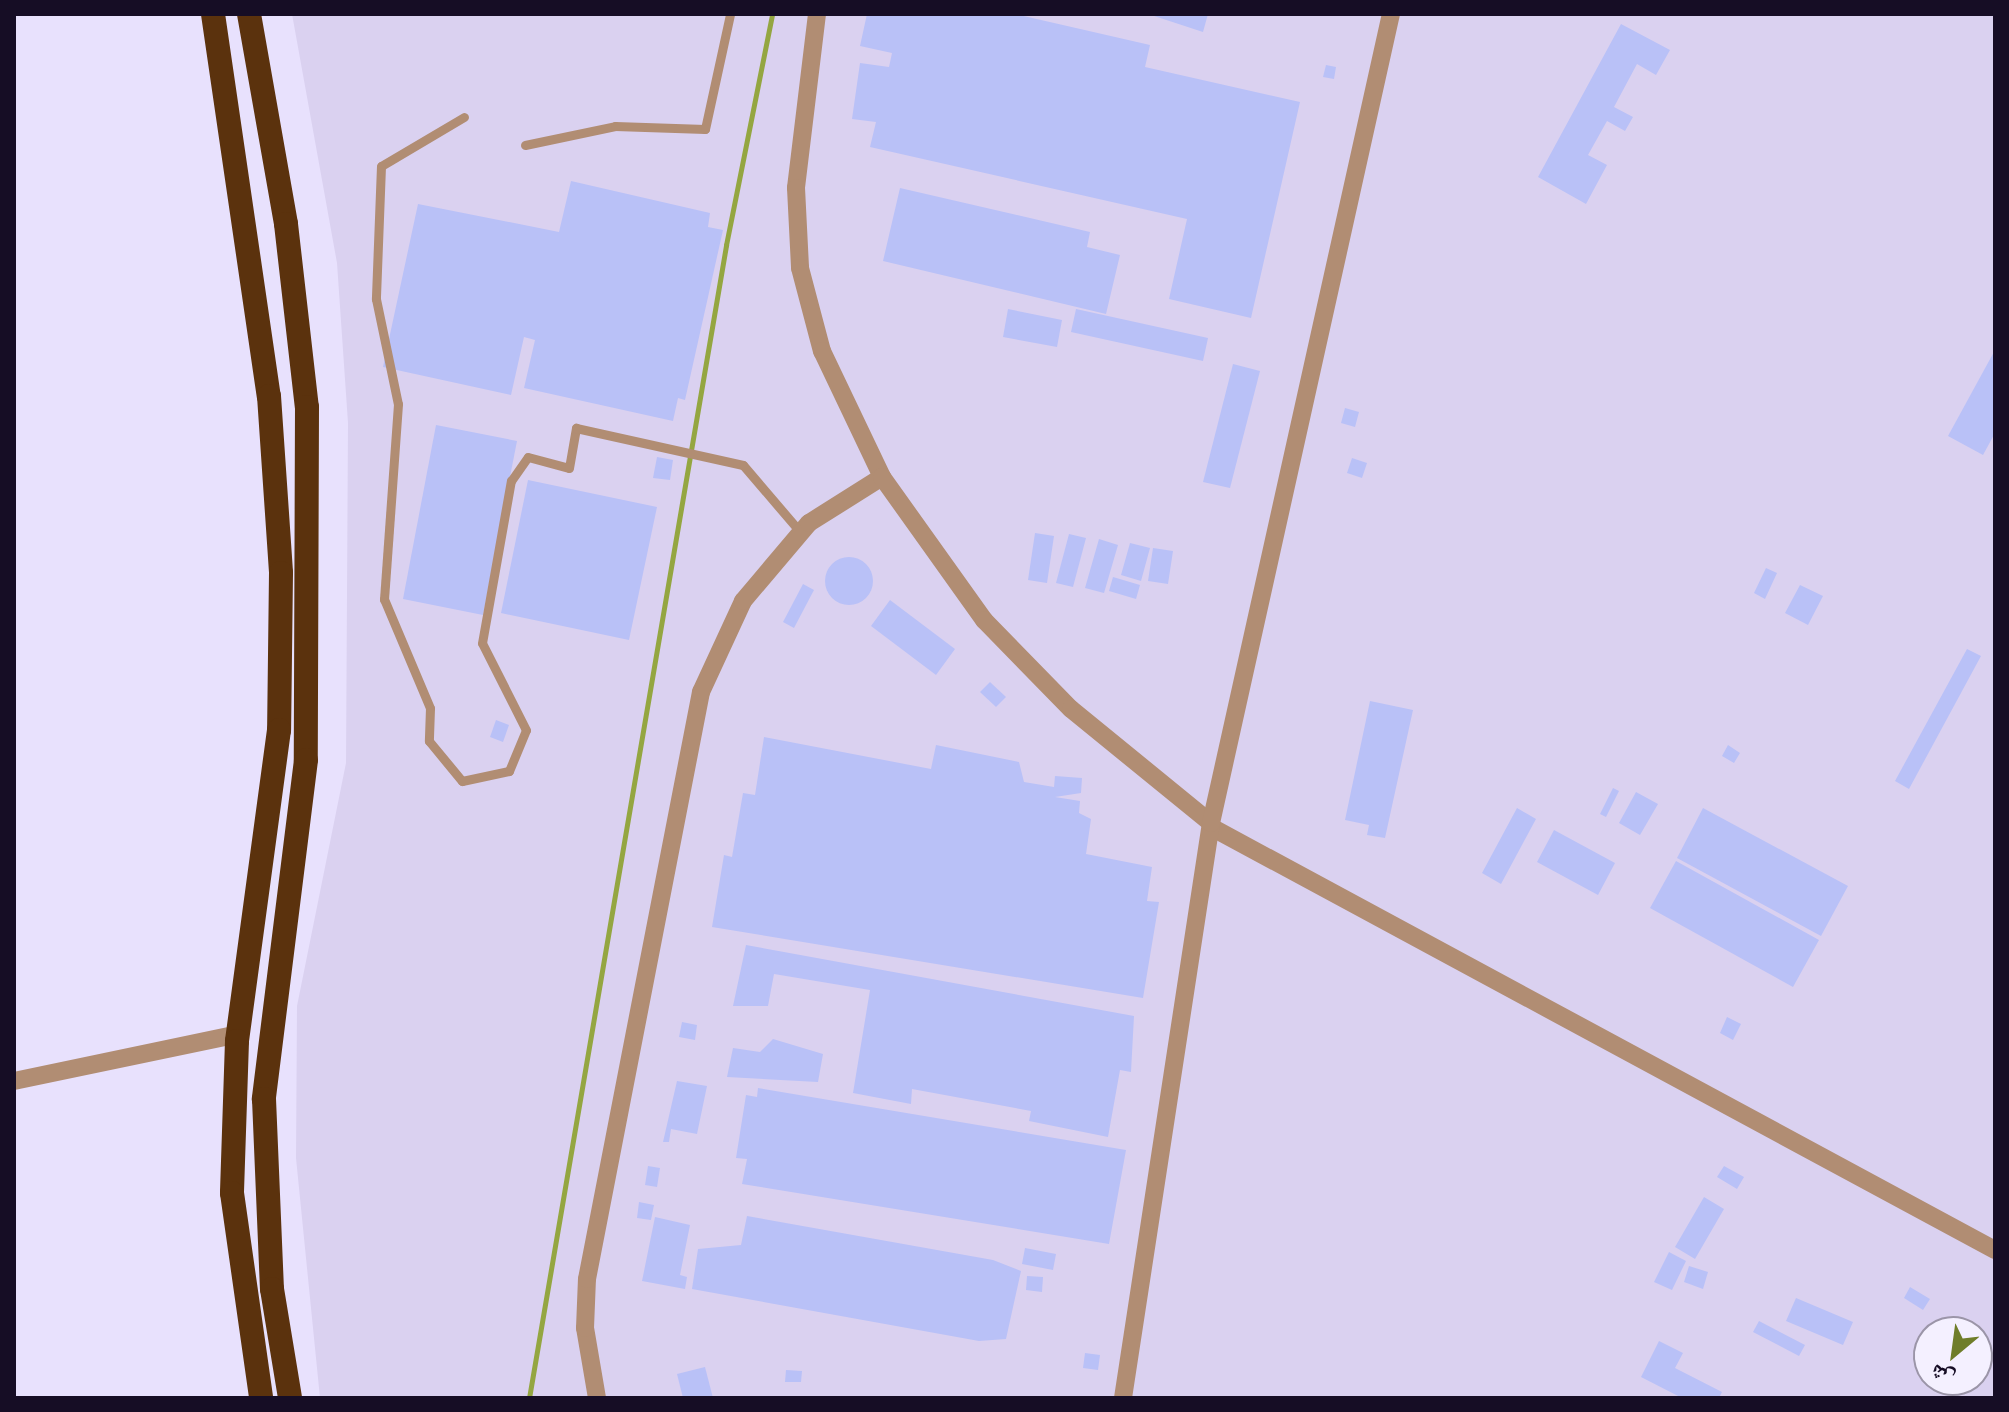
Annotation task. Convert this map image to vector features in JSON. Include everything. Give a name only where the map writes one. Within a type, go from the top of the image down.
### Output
[{"type":"highway","points":[[213,14],[269,396],[281,573],[279,730],[238,1034],[232,1193],[261,1398]]},
{"type":"highway","points":[[249,14],[286,224],[307,407],[306,760],[264,1099],[272,1289],[290,1398]]},
{"type":"street","points":[[817,14],[796,188],[800,268],[822,351],[882,477],[984,620],[1071,709],[1211,825],[1995,1250]]},
{"type":"street","points":[[1123,1398],[1211,825],[1391,14]]},
{"type":"street","points":[[597,1398],[585,1328],[587,1279],[701,692],[743,601],[801,533],[846,495],[882,477]]},
{"type":"street","points":[[14,1081],[238,1034]]},
{"type":"lane","points":[[525,145],[615,126],[705,129],[730,14]]},
{"type":"lane","points":[[464,117],[381,166],[376,299],[398,404],[384,599],[430,708],[429,741],[462,781],[509,771],[526,730],[482,643],[511,481],[528,457],[569,468],[576,428],[715,454],[743,465],[801,533]]},
{"type":"shaded area","points":[[292,14],[1995,14],[1995,1398],[320,1398],[296,1158],[297,1006],[346,763],[348,423],[337,263]]},
{"type":"building","points":[[867,14],[1015,14],[1150,45],[1145,67],[1300,102],[1251,318],[1169,299],[1187,219],[870,147],[876,122],[852,119],[860,63],[889,67],[892,53],[860,46]]},
{"type":"building","points":[[1148,14],[1208,14],[1203,32]]},
{"type":"building","points":[[1621,24],[1670,50],[1656,75],[1637,64],[1614,107],[1633,117],[1625,131],[1607,121],[1588,155],[1607,165],[1586,204],[1538,177]]},
{"type":"building","points":[[1326,65],[1336,67],[1334,79],[1323,77]]},
{"type":"building","points":[[571,181],[710,213],[708,227],[723,230],[685,400],[678,398],[673,421],[524,388],[535,340],[524,337],[511,395],[383,367],[418,204],[559,232]]},
{"type":"building","points":[[900,188],[1090,232],[1087,247],[1120,255],[1106,314],[883,261]]},
{"type":"building","points":[[1008,309],[1062,320],[1057,347],[1003,337]]},
{"type":"building","points":[[1076,309],[1208,338],[1203,361],[1071,332]]},
{"type":"building","points":[[1995,350],[1995,433],[1983,455],[1948,436]]},
{"type":"building","points":[[1233,364],[1260,371],[1230,488],[1203,482]]},
{"type":"building","points":[[1345,408],[1359,412],[1355,427],[1341,423]]},
{"type":"building","points":[[436,425],[517,441],[483,615],[403,599]]},
{"type":"building","points":[[657,457],[673,460],[670,480],[653,478]]},
{"type":"building","points":[[1352,458],[1367,463],[1362,478],[1347,473]]},
{"type":"building","points":[[528,480],[657,507],[629,640],[501,613]]},
{"type":"building","points":[[1035,533],[1054,536],[1047,583],[1028,580]]},
{"type":"building","points":[[1069,534],[1086,538],[1073,587],[1056,583]]},
{"type":"building","points":[[1099,539],[1118,545],[1104,593],[1085,588]]},
{"type":"building","points":[[1130,543],[1150,548],[1141,581],[1121,575]]},
{"type":"building","points":[[1153,548],[1173,551],[1168,584],[1148,581]]},
{"type":"building","points":[[849,557],[866,564],[873,581],[866,598],[849,605],[832,598],[825,581],[832,564]]},
{"type":"building","points":[[1766,568],[1777,573],[1765,599],[1754,593]]},
{"type":"building","points":[[1113,577],[1140,585],[1136,599],[1109,591]]},
{"type":"building","points":[[803,584],[814,590],[794,628],[783,622]]},
{"type":"building","points":[[1800,585],[1823,596],[1808,625],[1785,613]]},
{"type":"building","points":[[890,600],[955,649],[936,675],[871,626]]},
{"type":"building","points":[[1967,649],[1981,656],[1909,789],[1895,781]]},
{"type":"building","points":[[990,682],[1006,697],[996,707],[980,692]]},
{"type":"building","points":[[1370,701],[1413,710],[1385,838],[1367,835],[1369,825],[1345,820]]},
{"type":"building","points":[[496,720],[509,725],[503,742],[490,737]]},
{"type":"building","points":[[764,737],[931,769],[936,745],[1019,762],[1024,782],[1054,787],[1055,776],[1082,778],[1081,793],[1055,797],[1080,801],[1079,813],[1091,819],[1086,854],[1152,867],[1147,901],[1159,902],[1143,998],[712,927],[724,855],[732,857],[743,793],[755,795]]},
{"type":"building","points":[[1728,745],[1740,753],[1734,763],[1722,756]]},
{"type":"building","points":[[1613,788],[1619,791],[1606,817],[1600,814]]},
{"type":"building","points":[[1636,792],[1658,804],[1640,835],[1619,823]]},
{"type":"building","points":[[1517,808],[1536,819],[1501,884],[1482,873]]},
{"type":"building","points":[[1703,808],[1848,886],[1821,936],[1677,858]]},
{"type":"building","points":[[1554,830],[1615,863],[1598,895],[1537,862]]},
{"type":"building","points":[[1676,861],[1819,940],[1793,987],[1650,908]]},
{"type":"building","points":[[746,945],[1134,1016],[1131,1072],[1120,1070],[1108,1137],[1029,1121],[1031,1111],[912,1089],[911,1104],[853,1093],[870,990],[774,974],[768,1006],[733,1006]]},
{"type":"building","points":[[1727,1017],[1741,1024],[1733,1040],[1720,1033]]},
{"type":"building","points":[[682,1022],[697,1025],[695,1040],[679,1037]]},
{"type":"building","points":[[773,1039],[823,1054],[818,1082],[727,1077],[733,1048],[760,1052]]},
{"type":"building","points":[[677,1081],[707,1086],[697,1134],[671,1129],[669,1142],[663,1142]]},
{"type":"building","points":[[758,1088],[1126,1150],[1109,1244],[742,1184],[747,1159],[736,1158],[746,1095],[757,1097]]},
{"type":"building","points":[[648,1166],[660,1168],[657,1187],[645,1185]]},
{"type":"building","points":[[1724,1166],[1744,1177],[1737,1189],[1717,1177]]},
{"type":"building","points":[[1704,1197],[1724,1209],[1695,1259],[1675,1247]]},
{"type":"building","points":[[639,1202],[654,1205],[651,1220],[637,1218]]},
{"type":"building","points":[[747,1216],[993,1260],[1021,1271],[1006,1339],[979,1341],[692,1289],[698,1249],[741,1245]]},
{"type":"building","points":[[655,1217],[690,1225],[680,1275],[687,1277],[685,1289],[642,1281]]},
{"type":"building","points":[[1025,1248],[1056,1254],[1053,1270],[1022,1264]]},
{"type":"building","points":[[1669,1252],[1686,1261],[1672,1290],[1654,1282]]},
{"type":"building","points":[[1689,1266],[1708,1272],[1703,1289],[1684,1282]]},
{"type":"building","points":[[1027,1276],[1043,1277],[1042,1292],[1026,1290]]},
{"type":"building","points":[[1910,1287],[1930,1299],[1923,1310],[1904,1298]]},
{"type":"building","points":[[1796,1298],[1853,1322],[1843,1345],[1786,1321]]},
{"type":"building","points":[[1759,1321],[1805,1345],[1799,1356],[1753,1332]]},
{"type":"building","points":[[1659,1341],[1683,1353],[1675,1368],[1722,1392],[1719,1398],[1682,1398],[1641,1377]]},
{"type":"building","points":[[1085,1353],[1100,1355],[1098,1370],[1083,1368]]},
{"type":"building","points":[[705,1367],[713,1398],[683,1398],[677,1374]]},
{"type":"building","points":[[786,1370],[802,1371],[801,1382],[785,1382]]},
{"type":"waterway","points":[[529,1398],[726,245],[772,14]]}]
